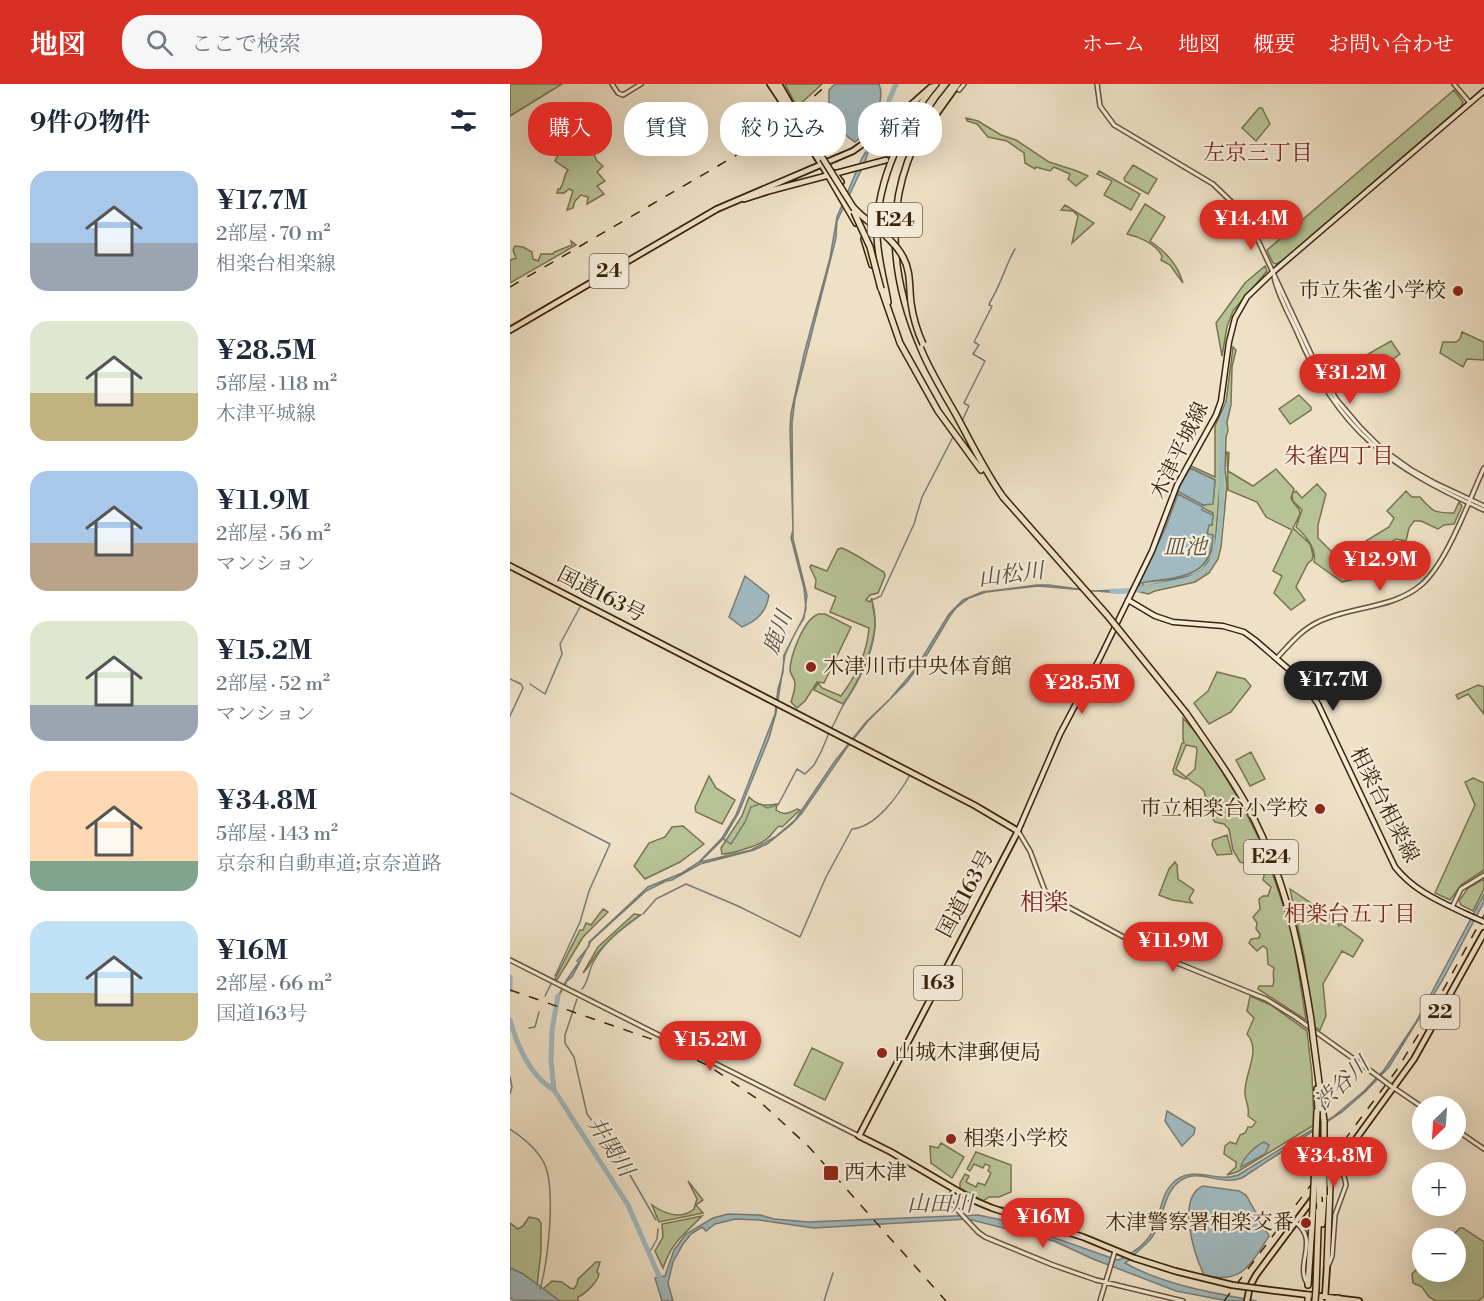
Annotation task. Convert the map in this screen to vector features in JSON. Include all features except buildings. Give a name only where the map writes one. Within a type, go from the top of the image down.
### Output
[{"type":"highway","points":[[775,84],[786,102]]},
{"type":"highway","name":"E24","points":[[935,84],[915,111],[901,138],[890,166],[880,208],[877,239],[892,324],[900,343],[938,411],[1003,496],[1107,615],[1186,713],[1243,800],[1276,868],[1297,938],[1311,1020],[1317,1073],[1319,1202],[1316,1287],[1318,1298]]},
{"type":"highway","name":"E24","points":[[956,84],[932,112],[915,142],[902,175],[895,212],[894,250],[897,275],[908,314],[927,362],[985,471],[1003,496]]},
{"type":"highway","points":[[819,156],[861,225],[870,247],[881,289]]},
{"type":"highway","points":[[820,156],[853,207],[902,254],[909,271],[916,324],[927,362]]},
{"type":"highway","points":[[834,174],[863,214],[892,238],[905,253],[911,270],[910,292]]},
{"type":"highway","points":[[828,175],[860,230],[892,324]]},
{"type":"highway","points":[[1308,1285],[1319,1109]]},
{"type":"highway","name":"E24","points":[[1317,1255],[1324,1195],[1324,1121],[1319,1109]]},
{"type":"highway","points":[[1324,1121],[1330,1186],[1327,1266]]},
{"type":"highway","points":[[1318,1298],[1337,1298]]},
{"type":"main road","name":"24","points":[[510,330],[708,214],[742,197],[825,164],[863,144],[935,84]]},
{"type":"main road","points":[[942,105],[956,84]]},
{"type":"main road","name":"木津平城線","points":[[1018,831],[1060,734],[1155,544],[1177,485],[1218,411],[1235,318],[1247,297],[1273,272],[1484,91]]},
{"type":"main road","points":[[819,156],[834,174]]},
{"type":"main road","name":"24","points":[[708,214],[758,194],[886,160]]},
{"type":"main road","points":[[825,164],[828,175]]},
{"type":"main road","name":"国道163号","points":[[510,566],[974,805],[1018,831],[859,1136]]},
{"type":"main road","name":"相楽台相楽線","points":[[1128,600],[1173,622],[1223,626],[1239,630],[1277,658],[1300,679],[1317,704],[1395,867],[1420,891],[1484,922]]},
{"type":"main road","name":"22","points":[[1247,1298],[1256,1275],[1414,1059],[1484,933]]},
{"type":"main road","points":[[859,1136],[891,1152],[954,1190],[992,1208],[1083,1237],[1114,1252],[1175,1271],[1232,1285],[1298,1293],[1318,1298]]},
{"type":"main road","points":[[1327,1266],[1326,1286],[1329,1294],[1337,1298],[1359,1301]]},
{"type":"main road","points":[[1298,1293],[1304,1292],[1308,1285],[1318,1298]]},
{"type":"main road","points":[[1318,1298],[1326,1286]]},
{"type":"main road","points":[[1318,1298],[1326,1286]]},
{"type":"street","points":[[612,84],[618,93],[623,95],[642,84]]},
{"type":"street","points":[[959,90],[963,84]]},
{"type":"street","points":[[1097,84],[1100,106],[1114,125],[1203,178],[1230,198],[1252,228],[1278,280],[1318,371],[1350,416],[1370,438],[1400,463],[1484,508]]},
{"type":"street","points":[[1454,84],[1470,104]]},
{"type":"street","points":[[1277,658],[1302,632],[1320,621],[1395,599],[1421,585],[1437,568],[1484,468]]},
{"type":"street","points":[[1018,831],[1030,850],[1045,891],[1050,897],[1168,960],[1266,999],[1412,1100]]},
{"type":"street","points":[[1452,907],[1461,889],[1484,874]]},
{"type":"street","points":[[510,960],[859,1136]]},
{"type":"street","points":[[1466,1137],[1484,1149]]},
{"type":"street","points":[[1327,1266],[1332,1256],[1334,1222],[1346,1185],[1344,1176],[1335,1168]]},
{"type":"street","points":[[954,1190],[950,1199],[957,1210],[972,1227],[994,1241],[1053,1265],[1105,1282],[1183,1301]]},
{"type":"street","points":[[1295,1222],[1302,1227],[1307,1236],[1304,1276],[1308,1285]]},
{"type":"street","points":[[1100,1301],[1114,1252]]},
{"type":"green space","points":[[510,84],[562,84],[533,102],[528,102],[528,105],[510,116]]},
{"type":"green space","points":[[785,84],[822,84],[802,102],[794,102]]},
{"type":"green space","points":[[1454,90],[1463,102],[1461,107],[1282,261],[1273,263],[1267,250]]},
{"type":"green space","points":[[1259,108],[1262,108],[1270,124],[1256,141],[1242,128]]},
{"type":"green space","points":[[966,118],[978,121],[1001,135],[1016,140],[1049,162],[1088,176],[1076,186],[1068,179],[1070,174],[1054,167],[1050,171],[1036,167],[1035,169],[1025,163],[1024,153],[1007,141],[988,137],[977,124],[967,121]]},
{"type":"green space","points":[[557,156],[595,156],[603,166],[597,172],[605,181],[597,186],[604,194],[587,204],[588,197],[581,195],[575,201],[573,208],[567,210],[573,191],[569,189],[564,193],[557,193],[568,170],[555,161]]},
{"type":"green space","points":[[1133,165],[1157,179],[1148,194],[1125,181],[1124,178]]},
{"type":"green space","points":[[1099,171],[1140,194],[1131,210],[1104,195],[1112,181],[1097,174]]},
{"type":"green space","points":[[1145,204],[1165,217],[1150,241],[1170,259],[1183,283],[1170,265],[1161,260],[1162,256],[1156,248],[1142,239],[1127,234]]},
{"type":"green space","points":[[1065,205],[1094,223],[1072,243],[1078,216],[1073,211],[1061,210]]},
{"type":"green space","points":[[571,241],[576,245],[510,283],[510,260],[516,258],[513,250],[515,246],[532,252],[533,259],[538,261],[541,254],[553,254],[572,245]]},
{"type":"green space","points":[[1265,266],[1267,271],[1233,311],[1227,327],[1222,356],[1216,323],[1245,283]]},
{"type":"green space","points":[[1462,332],[1484,342],[1484,360],[1467,359],[1463,367],[1440,353],[1443,342],[1456,342],[1460,339]]},
{"type":"green space","points":[[1391,341],[1400,354],[1374,373],[1363,357]]},
{"type":"green space","points":[[1233,347],[1236,350],[1232,367],[1231,405],[1226,437],[1227,485],[1218,559],[1209,573],[1195,582],[1148,594],[1137,591],[1196,578],[1206,572],[1215,558],[1223,485],[1223,432],[1229,404],[1227,403],[1221,432],[1220,484],[1212,557],[1203,569],[1194,575],[1139,588],[1140,582],[1189,574],[1205,562],[1211,552],[1213,535],[1207,534],[1209,525],[1212,525],[1213,513],[1177,495],[1178,490],[1203,505],[1213,503],[1215,480],[1190,468],[1191,466],[1215,477],[1215,426],[1226,402]]},
{"type":"green space","points":[[1299,395],[1311,407],[1311,410],[1290,424],[1279,409]]},
{"type":"green space","points":[[1227,452],[1229,453],[1228,471],[1253,486],[1276,469],[1294,489],[1291,498],[1300,514],[1293,528],[1310,544],[1313,555],[1296,587],[1305,600],[1291,610],[1274,593],[1282,576],[1273,571],[1292,530],[1266,517],[1257,502],[1228,490]]},
{"type":"green space","points":[[1317,484],[1326,494],[1318,525],[1318,538],[1340,560],[1344,561],[1364,542],[1389,527],[1394,518],[1387,511],[1406,491],[1412,497],[1420,497],[1431,509],[1438,512],[1454,513],[1459,502],[1462,506],[1454,524],[1444,525],[1438,529],[1421,521],[1414,521],[1409,528],[1406,541],[1396,539],[1390,543],[1388,555],[1379,562],[1377,572],[1342,582],[1314,562],[1312,547],[1296,527],[1302,510],[1293,501],[1292,494],[1296,491],[1302,498]]},
{"type":"green space","points":[[842,548],[884,572],[885,576],[878,593],[870,595],[866,600],[870,602],[872,598],[875,623],[873,636],[860,677],[843,704],[814,690],[818,683],[822,688],[841,696],[860,664],[869,628],[830,612],[836,597],[815,588],[816,580],[810,567],[811,565],[827,571],[838,549]]},
{"type":"green space","name":"木津川市中央体育館","points":[[819,614],[825,614],[851,627],[824,683],[817,682],[805,701],[797,708],[791,702],[795,684],[790,671],[792,656],[808,622]]},
{"type":"green space","points":[[1217,672],[1245,679],[1251,686],[1231,712],[1209,724],[1194,703],[1208,691]]},
{"type":"green space","points":[[1478,685],[1484,687],[1484,714],[1468,694],[1458,699],[1456,695]]},
{"type":"green space","points":[[1183,718],[1203,741],[1240,801],[1260,841],[1252,849],[1257,853],[1260,867],[1240,862],[1233,850],[1229,829],[1224,824],[1215,822],[1205,808],[1204,791],[1187,778],[1174,774],[1173,770],[1182,743],[1184,743]],"holes":[[[1186,745],[1196,747],[1195,769],[1186,777],[1176,769]]]},
{"type":"green space","points":[[1251,752],[1265,779],[1250,786],[1236,760]]},
{"type":"green space","points":[[709,776],[716,788],[735,800],[722,824],[696,812],[695,807]]},
{"type":"green space","points":[[1473,778],[1484,783],[1484,870],[1461,885],[1450,900],[1435,893],[1475,805],[1465,782]]},
{"type":"green space","points":[[749,797],[762,805],[777,804],[776,810],[782,813],[800,810],[760,843],[722,854],[721,848],[742,816]]},
{"type":"green space","points":[[683,826],[704,844],[680,862],[645,879],[634,866],[649,843],[665,837],[672,827]]},
{"type":"green space","points":[[1227,835],[1232,854],[1217,855],[1212,845],[1213,840]]},
{"type":"green space","points":[[1267,858],[1292,931],[1306,1020],[1258,989],[1259,986],[1273,986],[1274,982],[1274,968],[1268,964],[1267,949],[1263,946],[1257,951],[1249,943],[1251,939],[1259,938],[1257,923],[1253,917],[1260,909],[1259,899],[1268,896],[1271,887],[1263,880],[1265,871],[1261,859]]},
{"type":"green space","points":[[1175,862],[1178,879],[1194,890],[1189,899],[1192,903],[1159,895],[1169,869]]},
{"type":"green space","points":[[1484,879],[1484,889],[1473,911],[1461,905],[1459,901],[1468,888]]},
{"type":"green space","points":[[1290,889],[1338,921],[1339,926],[1341,924],[1363,940],[1353,957],[1342,951],[1323,984],[1326,1016],[1320,1030],[1314,1026],[1304,956]]},
{"type":"green space","points":[[603,909],[608,912],[583,937],[557,980],[555,979],[580,930],[583,930],[586,923],[591,925]]},
{"type":"green space","points":[[634,914],[640,915],[609,940],[583,973],[598,947]]},
{"type":"green space","points":[[1250,996],[1271,1005],[1307,1031],[1314,1125],[1237,1172],[1227,1175],[1236,1167],[1236,1162],[1224,1154],[1225,1146],[1230,1142],[1236,1144],[1240,1135],[1256,1122],[1248,1116],[1245,1093],[1253,1055],[1251,1041],[1247,1034],[1254,1018],[1247,1011]]},
{"type":"green space","points":[[812,1048],[843,1063],[825,1100],[794,1085]]},
{"type":"green space","points":[[941,1143],[964,1157],[952,1178],[931,1163],[930,1146],[938,1148]]},
{"type":"green space","points":[[976,1152],[1011,1165],[1011,1192],[999,1197],[989,1197],[983,1201],[960,1188],[965,1174],[969,1176],[966,1182],[976,1187],[978,1183],[985,1185],[991,1173],[988,1171],[990,1166],[985,1164],[983,1168],[974,1164],[970,1171],[967,1169]]},
{"type":"green space","points":[[688,1181],[703,1200],[696,1205],[703,1213],[659,1222],[652,1205],[662,1211],[678,1215],[694,1209],[697,1199]]},
{"type":"green space","points":[[702,1216],[675,1245],[663,1268],[655,1251],[663,1237],[662,1224]]},
{"type":"green space","points":[[529,1217],[538,1219],[541,1223],[537,1286],[523,1274],[510,1268],[510,1223],[518,1229]]},
{"type":"green space","points":[[1466,1230],[1484,1242],[1484,1296],[1478,1301],[1436,1301],[1429,1297],[1422,1287],[1413,1283],[1466,1282]]},
{"type":"green space","points":[[596,1262],[600,1262],[598,1277],[591,1287],[578,1297],[578,1301],[560,1301],[543,1289],[552,1281],[562,1282],[574,1289],[578,1279]]},
{"type":"water","points":[[835,84],[879,84],[881,91],[879,102],[858,102],[858,140],[855,142],[846,135],[846,102],[829,102],[829,90]]},
{"type":"water","points":[[867,156],[837,221],[836,238],[795,399],[792,423],[793,526],[791,413],[830,258],[837,217],[862,158]]},
{"type":"water","points":[[1190,468],[1215,480],[1213,504],[1203,505],[1179,492]]},
{"type":"water","name":"皿池","points":[[1178,494],[1213,515],[1212,525],[1209,525],[1207,534],[1213,535],[1211,550],[1206,561],[1189,574],[1141,583],[1165,529]]},
{"type":"water","points":[[793,530],[793,539],[807,595],[806,605],[791,538]]},
{"type":"water","points":[[745,576],[769,595],[760,615],[742,627],[729,617]]},
{"type":"water","points":[[1037,585],[1088,590],[1038,586],[986,592],[969,598],[950,616],[907,682],[890,699],[916,668],[949,614],[963,600],[982,592]]},
{"type":"water","points":[[1119,590],[1119,593],[1095,591]]},
{"type":"water","points":[[782,677],[776,713],[769,738],[739,812],[724,838],[700,862],[751,850],[775,837],[795,820],[835,761],[866,722],[890,699],[848,746],[802,813],[792,824],[767,844],[754,850],[700,864],[672,880],[646,891],[589,945],[589,942],[648,887],[682,873],[699,862],[722,838],[736,815],[775,714]]},
{"type":"water","points":[[1484,894],[1484,902],[1442,981],[1389,1067],[1365,1092],[1342,1112],[1242,1178],[1226,1180],[1190,1176],[1183,1179],[1176,1184],[1168,1196],[1158,1227],[1152,1237],[1125,1263],[1172,1283],[1257,1301],[1228,1301],[1176,1291],[1093,1259],[1054,1241],[968,1219],[814,1228],[735,1219],[715,1224],[706,1231],[702,1227],[691,1234],[673,1262],[668,1283],[673,1301],[662,1301],[655,1278],[665,1276],[674,1250],[686,1234],[713,1218],[728,1214],[760,1215],[774,1219],[808,1222],[978,1215],[1007,1221],[1117,1260],[1123,1258],[1144,1243],[1151,1234],[1164,1196],[1175,1181],[1182,1176],[1198,1174],[1230,1177],[1238,1175],[1333,1117],[1364,1091],[1384,1070],[1416,1022]]},
{"type":"water","points":[[587,948],[572,977],[567,981],[556,1001],[566,981],[579,962],[577,961]]},
{"type":"water","points":[[1167,1111],[1195,1128],[1194,1134],[1182,1146],[1165,1121]]},
{"type":"water","points":[[1264,1142],[1269,1145],[1265,1154],[1241,1167],[1249,1153]]},
{"type":"water","points":[[1203,1186],[1239,1191],[1246,1195],[1269,1236],[1250,1264],[1236,1275],[1217,1277],[1204,1275],[1200,1266],[1192,1241],[1189,1214],[1190,1202],[1195,1192]]},
{"type":"water","points":[[510,1268],[523,1274],[560,1301],[513,1300],[510,1298]]},
{"type":"waterway","name":"鹿川","points":[[888,102],[896,84]]},
{"type":"waterway","points":[[962,421],[969,406],[964,403],[985,361],[973,354],[979,345],[974,342],[992,306],[989,305],[990,302],[1015,249]]},
{"type":"waterway","name":"山松川","points":[[1112,591],[1133,590],[1184,580],[1194,577],[1208,567],[1218,541],[1222,431],[1228,404]]},
{"type":"waterway","points":[[831,729],[858,680],[869,654],[875,628],[872,600],[881,596],[914,524],[922,497],[954,435]]},
{"type":"waterway","name":"山松川","points":[[1142,589],[1143,583]]},
{"type":"waterway","points":[[530,684],[545,694],[562,654],[560,644],[580,607]]},
{"type":"waterway","points":[[510,679],[521,684],[523,688],[510,716]]},
{"type":"waterway","points":[[723,839],[731,844],[745,822],[751,807],[760,804],[767,808],[778,805],[797,769],[805,774],[814,765],[829,733]]},
{"type":"waterway","points":[[643,914],[656,899],[686,884],[738,906],[800,937],[826,877],[852,829],[870,823],[878,817],[893,801],[910,775]]},
{"type":"waterway","points":[[510,793],[610,844],[589,891],[580,922],[555,976]]},
{"type":"waterway","points":[[582,989],[602,948],[641,915]]},
{"type":"waterway","name":"井関川","points":[[510,977],[510,990]]},
{"type":"waterway","points":[[545,996],[551,984]]},
{"type":"waterway","name":"鹿川","points":[[554,1090],[551,1060],[552,1030],[558,996]]},
{"type":"waterway","points":[[577,999],[565,1035],[565,1043],[574,1057],[587,1114],[619,1156],[656,1220]]},
{"type":"waterway","points":[[529,1028],[535,1027],[539,1012]]},
{"type":"waterway","name":"井関川","points":[[510,1020],[516,1040],[531,1068],[554,1090],[628,1205],[662,1283]]},
{"type":"waterway","points":[[510,1077],[512,1087],[510,1094]]},
{"type":"waterway","points":[[510,1129],[537,1152],[543,1161],[550,1187],[550,1224],[540,1289]]},
{"type":"waterway","points":[[1001,1207],[1005,1208]]},
{"type":"waterway","points":[[1015,1211],[1019,1212]]},
{"type":"waterway","points":[[1023,1213],[1027,1214]]},
{"type":"waterway","points":[[1031,1216],[1035,1217]]},
{"type":"waterway","points":[[648,1255],[657,1239],[658,1229]]},
{"type":"waterway","points":[[824,1301],[833,1273]]},
{"type":"railway","points":[[510,287],[735,156],[788,119],[828,84]]},
{"type":"railway","points":[[1224,1301],[1396,1071],[1423,1027],[1484,915]]},
{"type":"railway","points":[[510,990],[657,1041],[709,1066],[756,1098],[809,1147],[946,1301]]},
{"type":"place","name":"市立朱雀小学校","points":[[1458,291]]},
{"type":"place","name":"木津川市中央体育館","points":[[811,667]]},
{"type":"place","name":"市立相楽台小学校","points":[[1320,809]]},
{"type":"place","name":"山城木津郵便局","points":[[882,1053]]},
{"type":"place","name":"相楽小学校","points":[[951,1139]]},
{"type":"place","name":"西木津","points":[[831,1173]]},
{"type":"place","name":"木津警察署相楽交番","points":[[1306,1223]]},
{"type":"district","name":"左京三丁目","points":[[1258,153]]},
{"type":"district","name":"朱雀四丁目","points":[[1339,456]]},
{"type":"district","name":"相楽","points":[[1044,903]]},
{"type":"district","name":"相楽台五丁目","points":[[1350,914]]},
{"type":"water label","name":"渋谷川","points":[[1342,1084]]},
{"type":"water label","name":"山田川","points":[[940,1204]]}]
